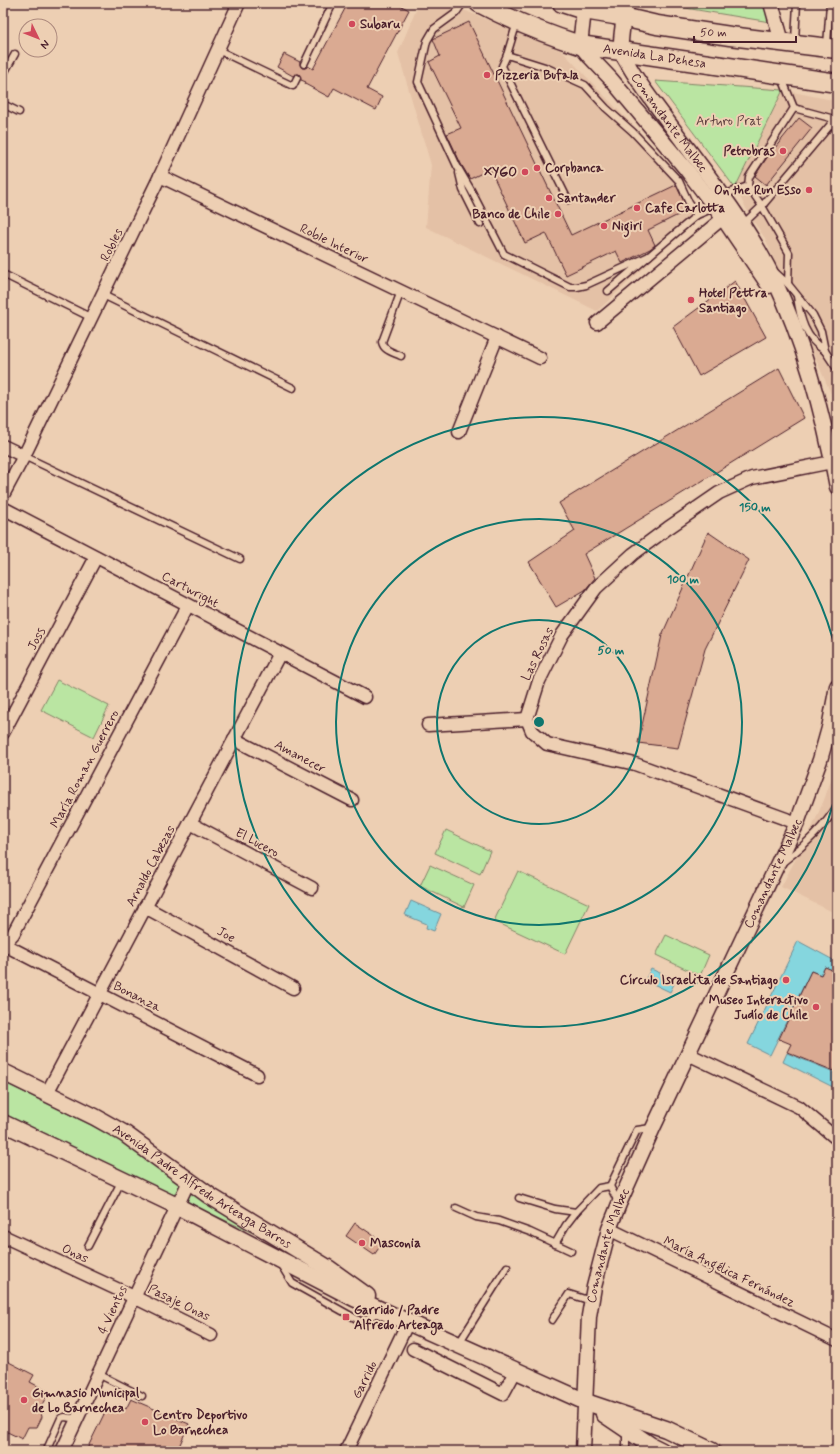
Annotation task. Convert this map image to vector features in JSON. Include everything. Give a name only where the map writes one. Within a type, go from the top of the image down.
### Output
[{"type":"main road","name":"Avenida La Dehesa","points":[[479,3],[517,22],[580,45],[837,83]]},
{"type":"main road","points":[[562,3],[585,7],[625,10],[689,30],[832,48]]},
{"type":"main road","name":"Avenida Padre Alfredo Arteaga Barros","points":[[3,1072],[95,1117],[125,1134],[210,1196],[328,1268],[388,1312]]},
{"type":"main road","name":"Avenida Padre Alfredo Arteaga Barros","points":[[3,1123],[177,1206],[354,1298],[586,1402],[666,1429],[712,1451]]},
{"type":"main road","name":"Avenida Padre Alfredo Arteaga Barros","points":[[586,1402],[650,1445],[662,1451]]},
{"type":"street","name":"Robles","points":[[3,495],[24,456],[92,318],[160,176],[238,3]]},
{"type":"street","points":[[771,3],[788,42]]},
{"type":"street","points":[[580,45],[585,7]]},
{"type":"street","points":[[621,52],[625,10]]},
{"type":"street","name":"Comandante Malbec","points":[[580,45],[670,149],[720,213],[771,290],[794,328]]},
{"type":"street","name":"Comandante Malbec","points":[[621,52],[638,82],[723,195],[743,224],[763,258],[785,304],[806,361],[816,394],[837,487]]},
{"type":"street","name":"Roble Interior","points":[[160,176],[540,358]]},
{"type":"street","points":[[597,323],[720,213]]},
{"type":"street","points":[[459,432],[497,337]]},
{"type":"street","points":[[3,446],[24,456]]},
{"type":"street","name":"Las Rosas","points":[[526,719],[539,681],[562,635],[596,588],[633,554],[719,493],[752,478],[832,462]]},
{"type":"street","name":"Cartwright","points":[[3,508],[365,697]]},
{"type":"street","name":"Joss","points":[[3,733],[96,557]]},
{"type":"street","name":"María Roman Guerrero","points":[[3,944],[13,934],[188,605]]},
{"type":"street","name":"Arnaldo Cabezas","points":[[47,1093],[280,653]]},
{"type":"street","name":"Comandante Malbec","points":[[584,1451],[587,1342],[591,1301],[609,1229],[653,1128],[797,823],[820,760],[829,728],[837,686]]},
{"type":"street","points":[[428,725],[526,719],[532,731],[547,744],[635,764],[797,823]]},
{"type":"street","name":"Amanecer","points":[[234,739],[352,800]]},
{"type":"street","name":"El Lucero","points":[[190,823],[312,888]]},
{"type":"street","name":"Joe","points":[[145,907],[293,988]]},
{"type":"street","name":"Bonanza","points":[[3,944],[257,1076]]},
{"type":"street","points":[[688,1054],[799,1107],[837,1139]]},
{"type":"street","name":"4 Vientos","points":[[62,1451],[189,1180]]},
{"type":"street","name":"María Angélica Fernández","points":[[609,1229],[837,1340]]},
{"type":"street","name":"Onas","points":[[3,1236],[134,1297]]},
{"type":"street","name":"Pasaje Onas","points":[[134,1297],[212,1335]]},
{"type":"street","name":"Garrido","points":[[346,1451],[408,1322]]},
{"type":"street","points":[[413,1349],[503,1394],[516,1370]]},
{"type":"lane","points":[[304,64],[333,3]]},
{"type":"lane","points":[[463,3],[456,13],[434,29],[427,41],[418,82],[457,166],[504,254],[570,287],[586,285],[649,256]]},
{"type":"lane","points":[[788,42],[797,3]]},
{"type":"lane","points":[[830,3],[832,48]]},
{"type":"lane","points":[[517,22],[502,66],[568,200]]},
{"type":"lane","points":[[218,50],[293,86],[297,78]]},
{"type":"lane","points":[[3,75],[15,54]]},
{"type":"lane","points":[[507,55],[545,68],[585,85],[606,108],[633,132],[679,181],[697,215]]},
{"type":"lane","points":[[781,74],[794,108]]},
{"type":"lane","points":[[3,104],[19,112]]},
{"type":"lane","points":[[743,224],[762,206],[836,118],[794,108]]},
{"type":"lane","points":[[788,284],[789,253],[762,206],[748,186],[749,177],[794,108]]},
{"type":"lane","points":[[457,166],[463,190],[480,224]]},
{"type":"lane","points":[[723,195],[748,186]]},
{"type":"lane","points":[[608,291],[697,215],[709,210],[720,213]]},
{"type":"lane","points":[[763,258],[788,284],[813,316],[822,331],[825,351]]},
{"type":"lane","points":[[3,274],[92,318]]},
{"type":"lane","points":[[401,291],[382,342],[386,349],[401,356]]},
{"type":"lane","points":[[103,295],[293,388]]},
{"type":"lane","points":[[798,296],[798,307],[807,335],[825,351],[837,369]]},
{"type":"lane","points":[[24,456],[240,559]]},
{"type":"lane","points":[[777,866],[805,845],[830,818],[837,806]]},
{"type":"lane","points":[[610,1186],[637,1130],[653,1128]]},
{"type":"lane","points":[[88,1246],[122,1180]]},
{"type":"lane","points":[[610,1186],[619,1204]]},
{"type":"lane","points":[[555,1244],[566,1224],[576,1212],[599,1188],[610,1186]]},
{"type":"lane","points":[[518,1198],[555,1209],[576,1212]]},
{"type":"lane","points":[[456,1208],[476,1217],[505,1223],[530,1232],[571,1251]]},
{"type":"lane","points":[[458,1344],[507,1267]]},
{"type":"lane","points":[[552,1320],[569,1294],[591,1301]]},
{"type":"lane","points":[[98,1374],[142,1396]]},
{"type":"lane","points":[[52,1451],[48,1447],[61,1418],[77,1419]]},
{"type":"lane","points":[[626,1429],[626,1447]]},
{"type":"shaded area","points":[[419,3],[447,3],[562,51],[678,173],[702,215],[597,311],[426,227],[431,165],[398,53]]},
{"type":"shaded area","points":[[783,90],[837,101],[837,407],[798,319],[765,238],[753,221],[735,188]]},
{"type":"shaded area","points":[[837,763],[837,914],[781,887],[811,830],[824,800]]},
{"type":"green space","points":[[655,3],[765,3],[770,22]]},
{"type":"green space","name":"Arturo Prat","points":[[655,81],[783,90],[735,188]]},
{"type":"green space","points":[[57,680],[109,706],[94,737],[41,710]]},
{"type":"green space","points":[[446,830],[490,851],[480,874],[435,853]]},
{"type":"green space","points":[[430,865],[474,885],[464,907],[420,886]]},
{"type":"green space","points":[[518,871],[589,904],[565,954],[494,921]]},
{"type":"green space","points":[[666,935],[709,955],[700,976],[656,955]]},
{"type":"green space","points":[[3,1082],[140,1149],[277,1244],[115,1170],[3,1115]]},
{"type":"water","points":[[411,901],[441,914],[434,931],[426,928],[427,924],[405,915]]},
{"type":"water","points":[[798,941],[837,962],[837,972],[825,967],[821,975],[811,971],[770,1055],[748,1044]]},
{"type":"water","points":[[651,969],[676,980],[670,992],[645,980]]},
{"type":"water","points":[[787,1053],[834,1072],[837,1068],[837,1089],[783,1062]]},
{"type":"building","points":[[348,3],[396,3],[409,10],[367,89],[382,97],[376,110],[334,88],[329,97],[305,84],[306,82],[301,80],[299,74],[293,76],[277,67],[284,54],[300,62],[302,68],[308,66],[313,69]]},
{"type":"building","points":[[469,22],[571,235],[676,185],[688,210],[648,230],[655,245],[622,263],[616,251],[566,275],[546,233],[525,243],[490,169],[470,179],[447,134],[461,128],[429,62],[440,56],[433,39]]},
{"type":"building","name":"Petrobras","points":[[799,118],[812,128],[766,185],[755,176],[766,159]]},
{"type":"building","points":[[735,281],[766,337],[699,376],[673,327]]},
{"type":"building","points":[[779,368],[804,418],[584,554],[595,578],[585,590],[556,607],[529,562],[575,531],[559,503]]},
{"type":"building","points":[[708,532],[749,560],[705,649],[678,748],[638,743],[662,635]]},
{"type":"building","name":"Museo Interactivo Judío de Chile","points":[[825,967],[837,972],[837,1064],[834,1071],[787,1052],[791,1044],[779,1039],[811,971],[821,975]]},
{"type":"building","points":[[355,1223],[383,1242],[374,1255],[346,1236]]},
{"type":"building","name":"Gimnasio Municipal de Lo Barnechea","points":[[3,1359],[34,1375],[30,1382],[49,1392],[40,1408],[42,1417],[37,1427],[28,1427],[22,1439],[3,1430]]},
{"type":"building","name":"Centro Deportivo Lo Barnechea","points":[[131,1399],[189,1424],[177,1451],[86,1451],[107,1408],[115,1411],[118,1405],[126,1409]]},
{"type":"place","name":"Subaru","points":[[352,24]]},
{"type":"place","name":"Pizzeria Bufala","points":[[487,75]]},
{"type":"place","name":"Petrobras","points":[[783,151]]},
{"type":"place","name":"Corpbanca","points":[[537,168]]},
{"type":"place","name":"XYGO","points":[[525,172]]},
{"type":"place","name":"On the Run Esso","points":[[809,190]]},
{"type":"place","name":"Santander","points":[[549,198]]},
{"type":"place","name":"Cafe Carlotta","points":[[637,208]]},
{"type":"place","name":"Banco de Chile","points":[[558,214]]},
{"type":"place","name":"Nigiri","points":[[604,226]]},
{"type":"place","name":"Hotel Pettra Santiago","points":[[691,300]]},
{"type":"place","name":"Círculo Israelita de Santiago","points":[[786,980]]},
{"type":"place","name":"Museo Interactivo Judío de Chile","points":[[816,1007]]},
{"type":"place","name":"Masconia","points":[[362,1243]]},
{"type":"place","name":"Garrido / Padre Alfredo Arteaga","points":[[346,1317]]},
{"type":"place","name":"Gimnasio Municipal de Lo Barnechea","points":[[24,1400]]},
{"type":"place","name":"Centro Deportivo Lo Barnechea","points":[[145,1422]]}]
